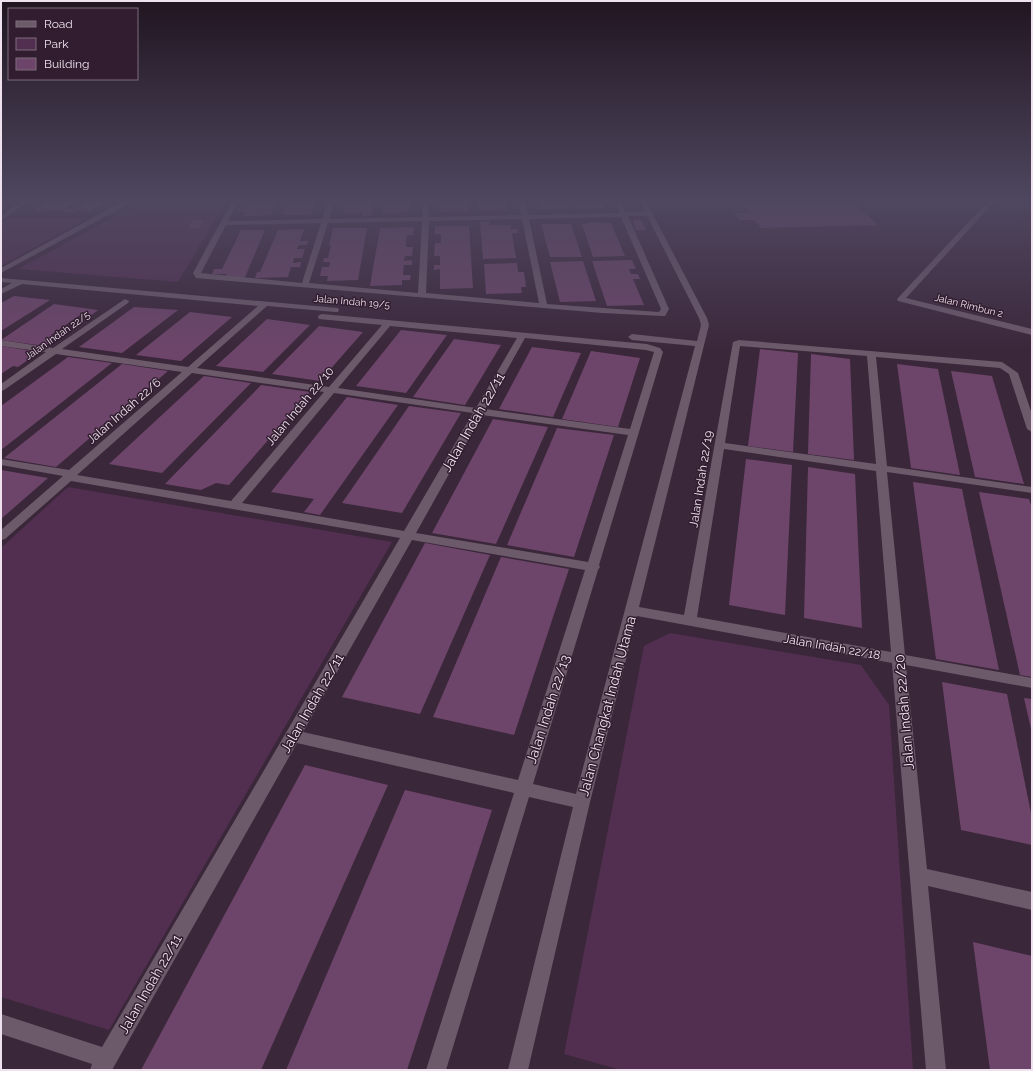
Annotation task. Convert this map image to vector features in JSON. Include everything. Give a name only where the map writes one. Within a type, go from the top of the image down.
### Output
[{"type":"street","points":[[1,270],[37,251]]},
{"type":"street","points":[[208,251],[197,273],[198,276],[543,306],[662,314],[665,309],[640,251]]},
{"type":"street","points":[[305,285],[316,251]]},
{"type":"street","points":[[422,295],[424,251]]},
{"type":"street","points":[[532,251],[543,306]]},
{"type":"street","name":"Jalan Changkat Indah Utama","points":[[518,1070],[582,802],[705,325],[703,318],[669,251]]},
{"type":"street","name":"Jalan Rimbun 2","points":[[946,251],[901,299],[1032,332]]},
{"type":"street","name":"Jalan Indah 19/5","points":[[1,280],[701,344]]},
{"type":"street","points":[[1,292],[20,282]]},
{"type":"street","name":"Jalan Indah 22/5","points":[[1,388],[125,301]]},
{"type":"street","name":"Jalan Indah 22/6","points":[[1,536],[265,304]]},
{"type":"street","points":[[322,317],[523,336]]},
{"type":"street","name":"Jalan Indah 22/10","points":[[234,505],[387,324]]},
{"type":"street","name":"Jalan Indah 22/13","points":[[436,1070],[523,788],[594,566],[633,433],[659,355],[657,350],[647,347],[523,336]]},
{"type":"street","name":"Jalan Indah 22/11","points":[[104,1064],[523,336]]},
{"type":"street","points":[[1,343],[633,433]]},
{"type":"street","name":"Jalan Indah 22/19","points":[[690,621],[736,344],[872,353]]},
{"type":"street","points":[[872,353],[996,364],[1006,367],[1013,373],[1032,429]]},
{"type":"street","name":"Jalan Indah 22/20","points":[[872,353],[936,1070]]},
{"type":"street","points":[[719,445],[1032,490]]},
{"type":"street","points":[[1,462],[234,505],[594,566]]},
{"type":"street","name":"Jalan Indah 22/18","points":[[632,610],[1032,683]]},
{"type":"street","points":[[293,736],[582,802]]},
{"type":"street","points":[[919,876],[1032,901]]},
{"type":"street","points":[[1,1024],[104,1064]]},
{"type":"green space","points":[[1,251],[28,251],[1,266]]},
{"type":"green space","points":[[51,251],[196,251],[178,282],[18,269]]},
{"type":"green space","points":[[68,487],[392,542],[109,1030],[1,997],[1,548]]},
{"type":"green space","points":[[670,633],[861,665],[889,705],[913,1070],[621,1070],[564,1054],[644,646]]},
{"type":"building","points":[[231,251],[256,251],[245,277],[225,278],[227,274],[212,274],[214,269],[222,269]]},
{"type":"building","points":[[269,251],[304,251],[302,258],[294,258],[293,263],[301,262],[300,267],[291,267],[288,277],[255,278],[257,272],[260,272]]},
{"type":"building","points":[[330,251],[363,251],[358,280],[327,281],[328,276],[320,276],[322,267],[329,267],[330,262],[323,262],[324,258],[328,258]]},
{"type":"building","points":[[376,251],[413,251],[412,256],[405,256],[404,261],[412,260],[412,265],[404,265],[403,275],[411,275],[410,280],[402,280],[402,285],[370,286]]},
{"type":"building","points":[[434,251],[471,251],[473,288],[440,289],[440,269],[434,270],[434,265],[440,265],[440,256],[434,256]]},
{"type":"building","points":[[482,251],[515,251],[516,258],[483,259]]},
{"type":"building","points":[[548,251],[580,251],[582,257],[550,257]]},
{"type":"building","points":[[591,251],[623,251],[625,256],[593,257]]},
{"type":"building","points":[[632,260],[636,269],[629,269],[631,274],[638,274],[640,279],[633,279],[644,305],[607,306],[592,261]]},
{"type":"building","points":[[583,261],[596,301],[560,302],[550,262]]},
{"type":"building","points":[[517,263],[518,272],[524,272],[526,287],[521,287],[522,293],[486,294],[484,264]]},
{"type":"building","points":[[14,296],[50,300],[1,331],[1,307],[3,305],[1,305],[1,303]]},
{"type":"building","points":[[54,304],[98,310],[89,317],[80,315],[51,335],[59,336],[45,346],[1,340]]},
{"type":"building","points":[[134,307],[178,310],[122,353],[79,347]]},
{"type":"building","points":[[190,312],[232,317],[181,361],[136,355]]},
{"type":"building","points":[[267,319],[310,325],[263,372],[216,366]]},
{"type":"building","points":[[319,326],[363,332],[320,381],[272,374]]},
{"type":"building","points":[[401,330],[447,335],[406,393],[356,386]]},
{"type":"building","points":[[454,339],[501,345],[465,405],[413,397]]},
{"type":"building","points":[[1,346],[39,352],[18,367],[13,366],[1,374]]},
{"type":"building","points":[[532,347],[581,353],[553,417],[499,409]]},
{"type":"building","points":[[760,349],[798,353],[793,452],[748,446]]},
{"type":"building","points":[[591,351],[640,358],[618,427],[562,419]]},
{"type":"building","points":[[811,354],[850,359],[854,460],[808,454]]},
{"type":"building","points":[[68,357],[112,363],[1,450],[1,406]]},
{"type":"building","points":[[122,364],[168,371],[56,467],[4,458]]},
{"type":"building","points":[[897,364],[938,369],[960,475],[911,468]]},
{"type":"building","points":[[951,371],[992,376],[1024,484],[975,477]]},
{"type":"building","points":[[204,376],[251,383],[162,473],[109,464]]},
{"type":"building","points":[[261,385],[310,392],[229,485],[216,483],[201,490],[165,484]]},
{"type":"building","points":[[347,397],[398,405],[320,515],[304,512],[314,499],[271,492]]},
{"type":"building","points":[[409,406],[461,413],[402,513],[342,503]]},
{"type":"building","points":[[493,419],[548,427],[496,544],[432,533]]},
{"type":"building","points":[[557,428],[614,435],[574,557],[507,545]]},
{"type":"building","points":[[746,459],[792,465],[785,615],[729,605]]},
{"type":"building","points":[[808,467],[855,474],[862,628],[804,618]]},
{"type":"building","points":[[1,470],[48,478],[1,519]]},
{"type":"building","points":[[913,482],[962,489],[999,670],[936,659]]},
{"type":"building","points":[[979,492],[1029,499],[1032,508],[1032,677],[1020,675]]},
{"type":"building","points":[[425,543],[490,555],[420,714],[342,697]]},
{"type":"building","points":[[501,557],[569,569],[514,735],[433,717]]},
{"type":"building","points":[[942,682],[1007,694],[1032,818],[1032,845],[961,830]]},
{"type":"building","points":[[1024,698],[1032,699],[1032,729],[1031,729]]},
{"type":"building","points":[[305,765],[388,785],[261,1070],[141,1070]]},
{"type":"building","points":[[405,790],[492,810],[407,1070],[286,1070]]},
{"type":"building","points":[[973,942],[1032,956],[1032,1070],[990,1070]]}]
